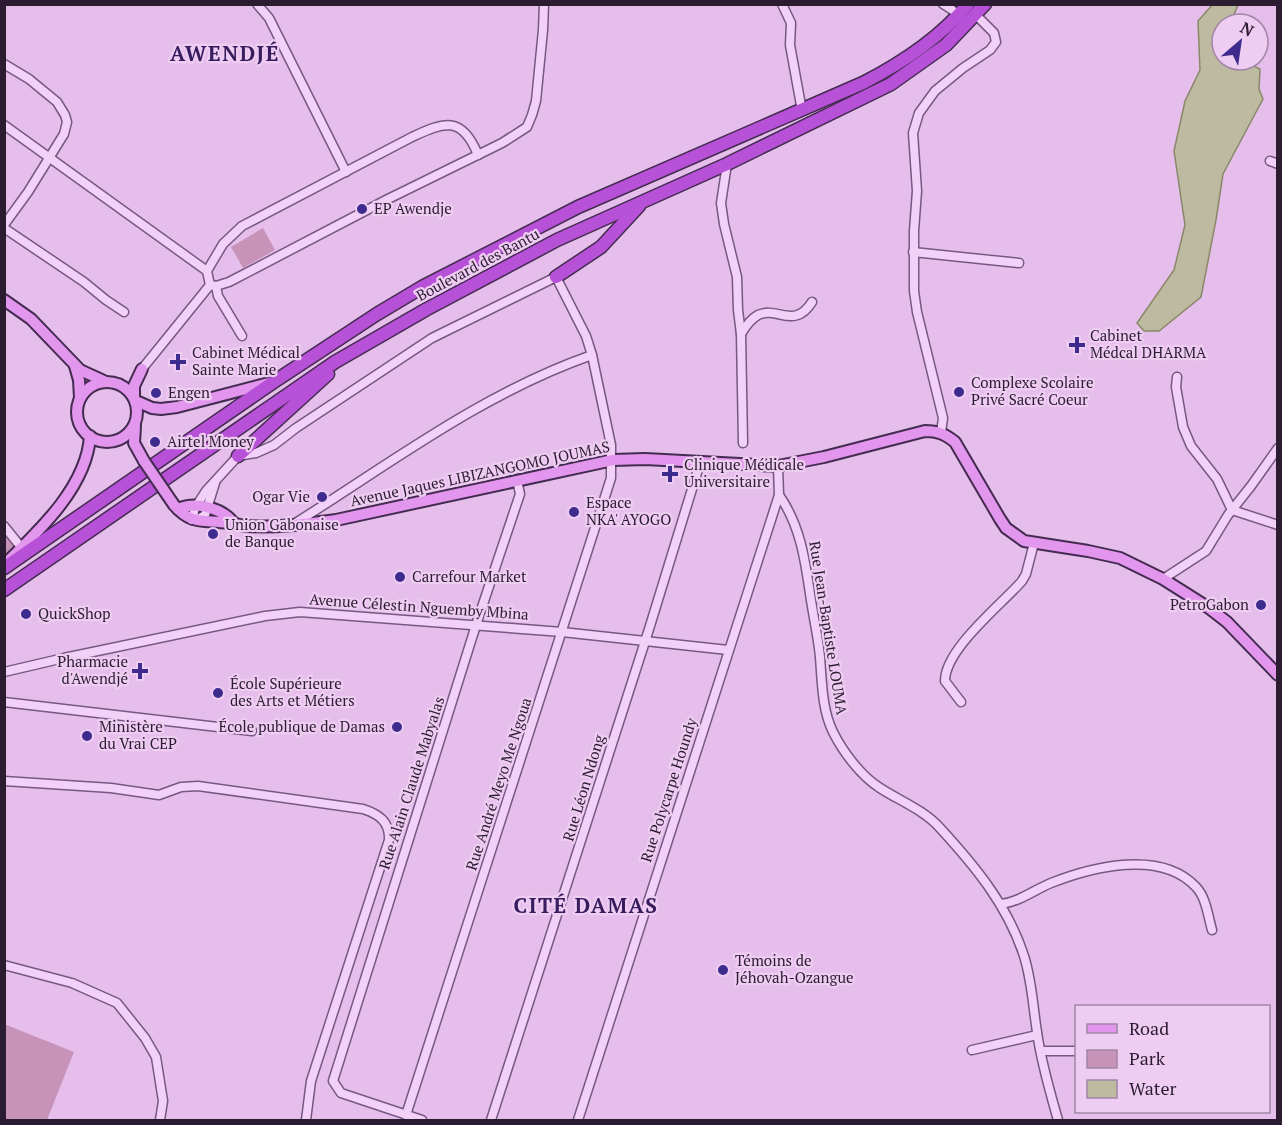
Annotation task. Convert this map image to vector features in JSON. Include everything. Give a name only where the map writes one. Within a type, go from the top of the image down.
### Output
[{"type":"highway","name":"Boulevard des Bantu","points":[[4,566],[272,383],[424,286],[578,207],[802,111],[882,73],[927,43],[960,15],[985,4]]},
{"type":"highway","name":"Boulevard des Bantu","points":[[4,590],[335,362],[420,313],[557,240],[727,164],[891,84],[946,45],[972,10]]},
{"type":"highway","points":[[556,277],[601,247],[642,203]]},
{"type":"highway","points":[[238,456],[332,371],[335,362]]},
{"type":"main road","points":[[4,300],[31,319],[75,366],[86,374],[112,382],[130,391],[135,399],[152,408],[177,407],[272,383]]},
{"type":"main road","points":[[75,366],[80,398]]},
{"type":"main road","points":[[141,457],[123,444],[96,440],[90,436],[79,423],[77,406],[80,398],[91,386],[132,377],[142,369]]},
{"type":"main road","points":[[142,369],[136,380],[135,399],[138,411],[133,439],[141,457],[176,507],[193,520]]},
{"type":"main road","points":[[111,442],[125,437],[135,426]]},
{"type":"main road","name":"Avenue Jaques LIBIZANGOMO JOUMAS","points":[[193,520],[230,522],[235,525],[291,526],[336,520],[613,460],[645,459],[778,466],[824,458],[925,431],[941,433]]},
{"type":"main road","points":[[941,433],[955,442],[1006,528],[1024,541],[1120,558],[1163,579],[1227,622],[1278,675]]},
{"type":"main road","points":[[4,566],[73,487],[86,461],[90,436]]},
{"type":"main road","points":[[176,507],[202,507],[230,518],[235,525]]},
{"type":"street","points":[[257,4],[269,18],[346,172]]},
{"type":"street","points":[[142,369],[213,285],[245,274],[478,155],[518,134],[526,127],[532,116],[542,47],[544,4]]},
{"type":"street","points":[[782,4],[791,23],[790,45],[802,111]]},
{"type":"street","points":[[943,4],[960,15]]},
{"type":"street","points":[[941,433],[943,418],[917,312],[913,252],[917,191],[912,138],[913,129],[920,114],[935,91],[990,50],[996,42],[994,33],[972,10]]},
{"type":"street","points":[[4,64],[42,89],[57,102],[65,115],[66,128],[4,227],[124,312]]},
{"type":"street","points":[[4,125],[207,271],[218,296],[242,336]]},
{"type":"street","points":[[207,271],[224,244],[242,226],[439,125],[450,125],[464,132],[470,138],[478,155]]},
{"type":"street","points":[[727,164],[721,203],[737,277],[741,334],[743,443]]},
{"type":"street","points":[[913,252],[1019,263]]},
{"type":"street","points":[[193,520],[205,516],[202,507],[215,483],[238,456],[256,453],[274,445],[432,338],[556,277],[586,336],[592,355],[613,460]]},
{"type":"street","points":[[741,334],[745,326],[758,315],[796,316],[807,309],[812,302]]},
{"type":"street","points":[[291,526],[481,405],[592,355]]},
{"type":"street","points":[[1178,377],[1176,387],[1183,427],[1191,446],[1217,479],[1232,510],[1278,525]]},
{"type":"street","points":[[263,435],[274,445]]},
{"type":"street","points":[[1163,579],[1206,552],[1232,510],[1278,448]]},
{"type":"street","name":"Rue André Meyo Me Ngoua","points":[[406,1115],[611,478],[613,460]]},
{"type":"street","name":"Rue Léon Ndong","points":[[491,1120],[645,642],[700,462]]},
{"type":"street","name":"Rue Polycarpe Houndy","points":[[578,1120],[779,495],[778,466]]},
{"type":"street","name":"Rue Alain Claude Mabyalas","points":[[406,1115],[341,1093],[333,1081],[476,625],[520,494],[517,480]]},
{"type":"street","name":"Rue Jean-Baptiste LOUMA","points":[[779,495],[792,518],[804,554],[817,634],[823,690],[834,733],[870,781],[922,812],[938,825],[1000,904],[1016,936],[1028,968],[1037,1035],[1058,1120]]},
{"type":"street","points":[[4,526],[21,547]]},
{"type":"street","points":[[961,702],[945,681],[948,664],[976,628],[1022,581],[1034,543]]},
{"type":"street","name":"Avenue Célestin Nguemby Mbina","points":[[4,672],[289,612],[317,612],[562,632],[728,650]]},
{"type":"street","points":[[4,702],[252,730]]},
{"type":"street","points":[[4,781],[111,788],[159,795],[181,787],[198,786],[363,809],[375,813],[385,821],[390,830],[389,840],[311,1081],[306,1120]]},
{"type":"street","points":[[1000,904],[1011,903],[1049,885],[1097,869],[1125,864],[1143,865],[1176,874],[1197,888],[1212,930]]},
{"type":"street","points":[[4,964],[72,983],[117,1002],[145,1038],[156,1058],[164,1101],[160,1120]]},
{"type":"street","points":[[972,1050],[1037,1035]]},
{"type":"street","points":[[1041,1051],[1075,1051]]},
{"type":"street","points":[[406,1115],[421,1120]]},
{"type":"green space","points":[[263,228],[275,250],[243,268],[231,247]]},
{"type":"green space","points":[[4,518],[19,542],[5,557],[4,556]]},
{"type":"green space","points":[[4,1024],[74,1052],[47,1120],[5,1120]]},
{"type":"water","points":[[1213,4],[1238,5],[1235,12],[1210,12],[1210,72],[1260,72],[1259,89],[1263,99],[1223,174],[1201,297],[1159,331],[1144,331],[1137,323],[1174,270],[1185,225],[1174,151],[1185,101],[1200,70],[1198,21]]},
{"type":"place","name":"EP Awendje","points":[[362,209]]},
{"type":"place","name":"Cabinet Médcal DHARMA","points":[[1077,345]]},
{"type":"place","name":"Cabinet Médical Sainte Marie","points":[[178,362]]},
{"type":"place","name":"Complexe Scolaire Privé Sacré Coeur","points":[[959,392]]},
{"type":"place","name":"Engen","points":[[156,393]]},
{"type":"place","name":"Airtel Money","points":[[155,442]]},
{"type":"place","name":"Clinique Médicale Universitaire","points":[[670,474]]},
{"type":"place","name":"Ogar Vie","points":[[322,497]]},
{"type":"place","name":"Espace NKA' AYOGO","points":[[574,512]]},
{"type":"place","name":"Union Gabonaise de Banque","points":[[213,534]]},
{"type":"place","name":"Carrefour Market","points":[[400,577]]},
{"type":"place","name":"PetroGabon","points":[[1261,605]]},
{"type":"place","name":"QuickShop","points":[[26,614]]},
{"type":"place","name":"Pharmacie d'Awendjé","points":[[140,671]]},
{"type":"place","name":"École Supérieure des Arts et Métiers","points":[[218,693]]},
{"type":"place","name":"École publique de Damas","points":[[397,727]]},
{"type":"place","name":"Ministère du Vrai CEP","points":[[87,736]]},
{"type":"place","name":"Témoins de Jéhovah-Ozangue","points":[[723,970]]},
{"type":"district","name":"AWENDJÉ","points":[[225,54]]},
{"type":"district","name":"CITÉ DAMAS","points":[[586,906]]}]
